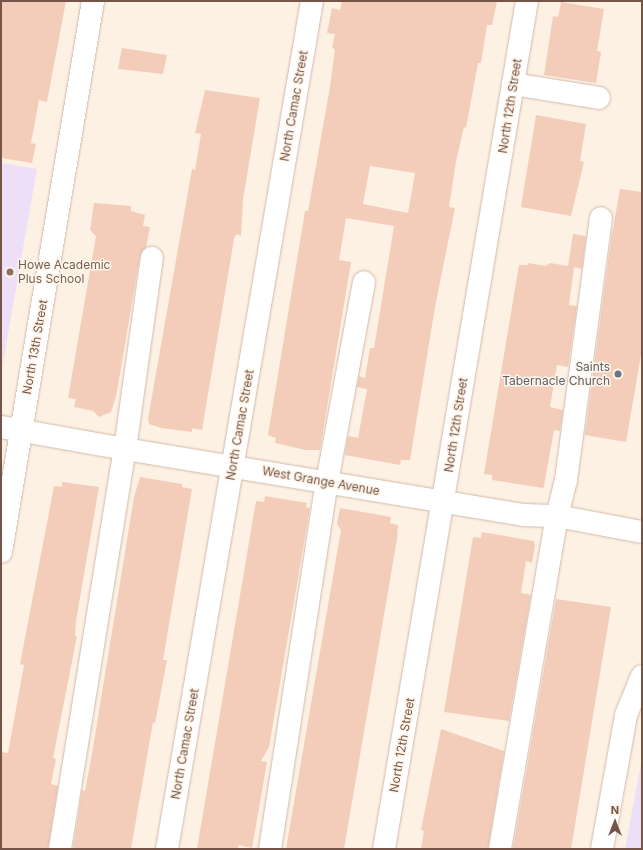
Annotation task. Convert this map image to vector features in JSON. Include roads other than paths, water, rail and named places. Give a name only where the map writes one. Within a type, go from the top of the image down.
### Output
[{"type":"street","name":"North 13th Street","points":[[1,552],[11,429],[93,1]]},
{"type":"street","name":"North Camac Street","points":[[167,849],[312,1]]},
{"type":"street","name":"North 12th Street","points":[[384,849],[444,501],[527,1]]},
{"type":"street","points":[[513,84],[599,98]]},
{"type":"street","points":[[500,849],[557,516],[566,480],[602,218]]},
{"type":"street","points":[[60,849],[124,449],[152,258]]},
{"type":"street","points":[[270,849],[327,482],[364,282]]},
{"type":"street","name":"West Grange Avenue","points":[[11,429],[124,449],[524,514],[557,516],[642,532]]},
{"type":"street","points":[[602,849],[626,715],[642,676]]},
{"type":"place","name":"Howe Academic Plus School","points":[[10,272]]},
{"type":"place","name":"Saints Tabernacle Church","points":[[618,374]]}]
